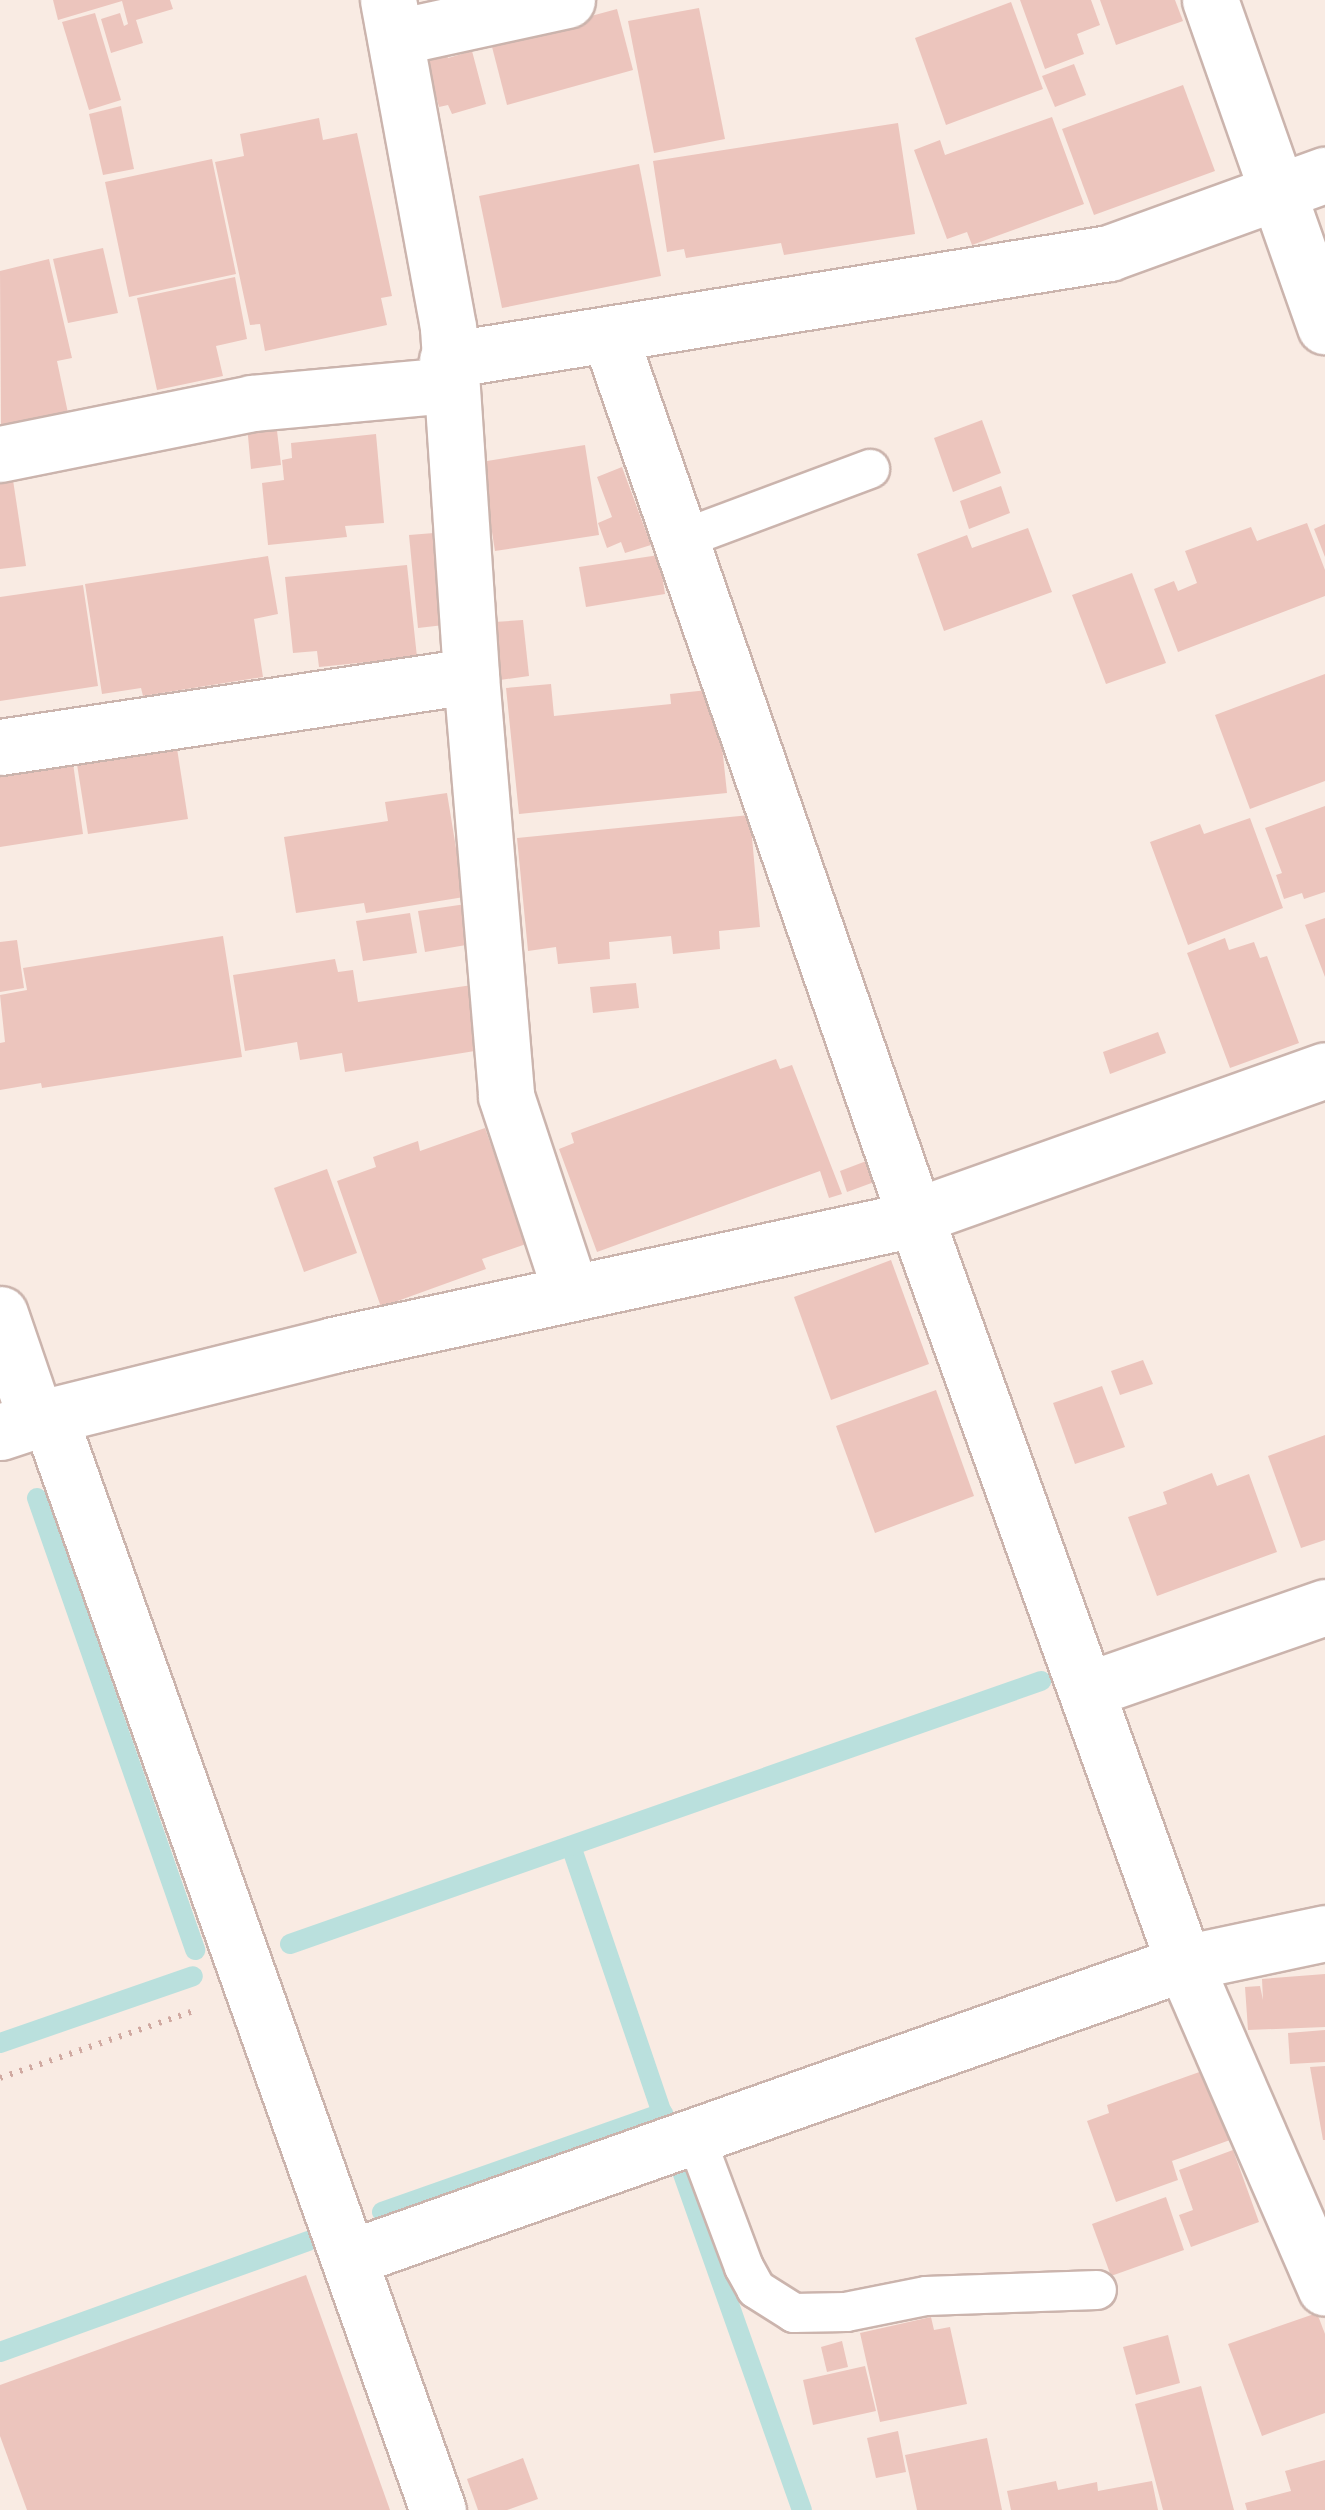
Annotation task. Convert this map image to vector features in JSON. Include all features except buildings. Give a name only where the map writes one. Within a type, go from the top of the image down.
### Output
[{"type":"street","points":[[567,0],[392,18],[448,328],[470,676],[506,1096],[570,1293]]},
{"type":"street","points":[[1210,0],[1302,183],[1325,326]]},
{"type":"street","points":[[0,454],[252,403],[449,373],[609,334],[1109,253],[1302,183]]},
{"type":"street","points":[[609,334],[915,1216],[1184,1964],[1325,2288]]},
{"type":"street","points":[[0,747],[470,676]]},
{"type":"street","points":[[29,1423],[570,1293],[915,1216],[1325,1070]]},
{"type":"street","points":[[0,1314],[29,1423],[254,1990],[438,2510]]},
{"type":"street","points":[[1088,1690],[1325,1607]]},
{"type":"street","points":[[349,2258],[1184,1964],[1325,1933]]},
{"type":"lane","points":[[680,540],[870,469]]},
{"type":"lane","points":[[695,2136],[756,2290],[794,2314],[846,2312],[926,2296],[1098,2290]]},
{"type":"path","points":[[0,2078],[254,1990]]},
{"type":"waterway","points":[[37,1498],[195,1950]]},
{"type":"waterway","points":[[290,1944],[1041,1681]]},
{"type":"waterway","points":[[571,1846],[664,2119]]},
{"type":"waterway","points":[[0,2043],[193,1976]]},
{"type":"waterway","points":[[382,2212],[663,2113]]},
{"type":"waterway","points":[[678,2160],[802,2510]]},
{"type":"waterway","points":[[0,2352],[309,2241]]}]
